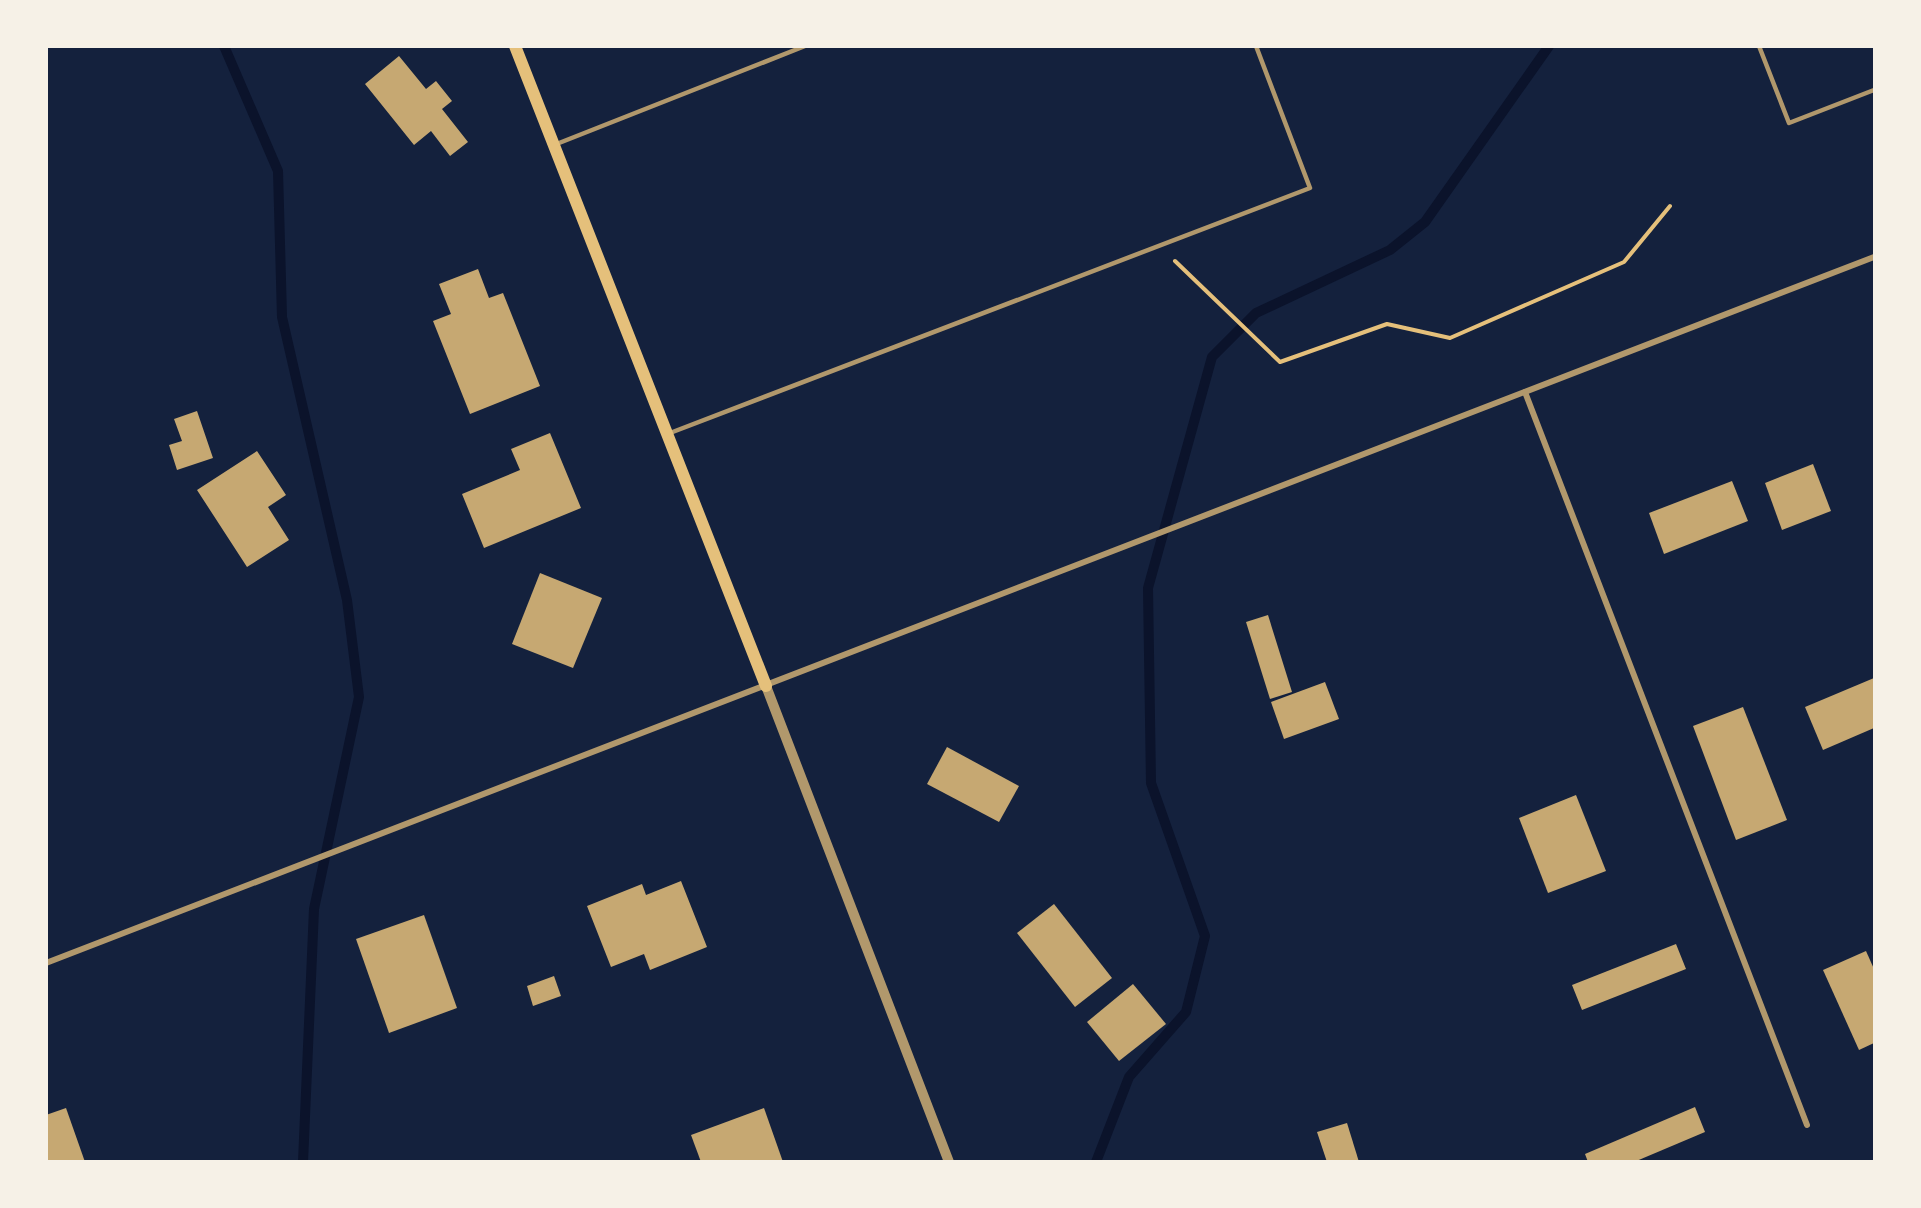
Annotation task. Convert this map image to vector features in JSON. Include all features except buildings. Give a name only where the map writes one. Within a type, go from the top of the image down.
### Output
[{"type":"main road","points":[[515,46],[766,686]]},
{"type":"street","points":[[46,963],[1875,257]]},
{"type":"street","points":[[1526,392],[1807,1125]]},
{"type":"street","points":[[766,686],[949,1161]]},
{"type":"lane","points":[[553,145],[805,46]]},
{"type":"lane","points":[[666,434],[1310,188],[1257,46]]},
{"type":"lane","points":[[1759,46],[1789,123],[1875,90]]},
{"type":"path","points":[[1159,246],[1280,362],[1388,324],[1450,338],[1624,262],[1670,206]]},
{"type":"waterway","points":[[224,46],[278,171],[282,317],[347,600],[359,697],[314,909],[303,1162]]},
{"type":"waterway","points":[[1096,1162],[1129,1077],[1186,1012],[1205,936],[1151,783],[1148,588],[1212,357],[1256,313],[1390,250],[1425,222],[1549,46]]}]
